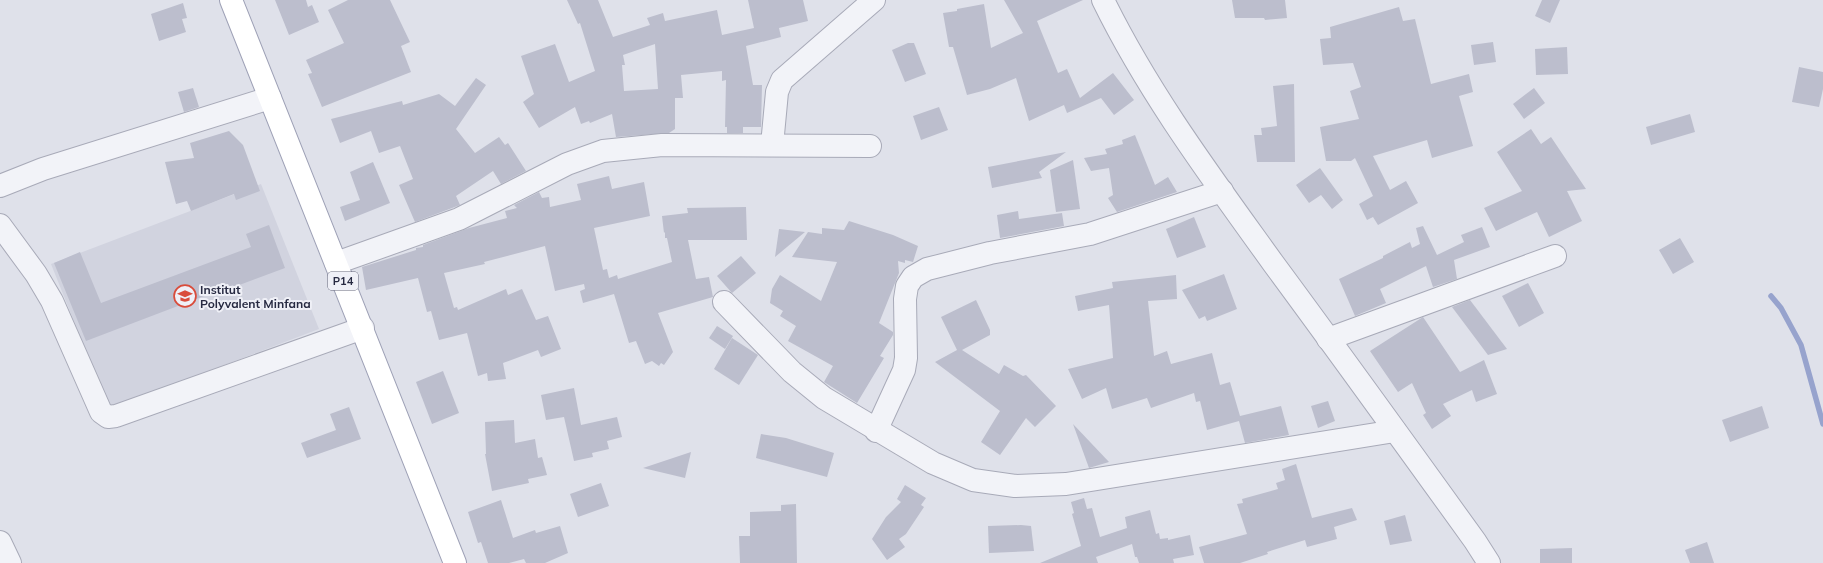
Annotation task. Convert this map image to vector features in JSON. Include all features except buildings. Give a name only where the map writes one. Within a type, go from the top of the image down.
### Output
[{"type":"main road","name":"P14","points":[[231,0],[363,328],[455,563]]},
{"type":"street","points":[[772,145],[777,92],[782,80],[874,0]]},
{"type":"street","points":[[1103,0],[1124,44],[1161,103],[1222,191],[1475,541],[1489,563]]},
{"type":"street","points":[[0,186],[43,169],[270,98]]},
{"type":"street","points":[[336,263],[458,219],[566,164],[603,151],[662,145],[870,146]]},
{"type":"street","points":[[876,431],[904,370],[906,358],[905,299],[907,286],[913,277],[927,269],[990,253],[1090,234],[1222,191]]},
{"type":"street","points":[[0,225],[36,274],[52,301],[101,412],[108,417],[124,414],[363,328]]},
{"type":"street","points":[[1328,339],[1555,256]]},
{"type":"street","points":[[724,302],[798,376],[824,398],[876,431],[933,463],[973,480],[1015,486],[1066,484],[1395,431]]},
{"type":"street","points":[[0,542],[10,563]]},
{"type":"shaded area","name":"Institut Polyvalent Minfana","points":[[261,184],[319,329],[109,409],[51,264]]},
{"type":"waterway","points":[[1771,296],[1781,308],[1801,345],[1823,424]]},
{"type":"place","name":"Institut Polyvalent Minfana","points":[[185,296]]}]
